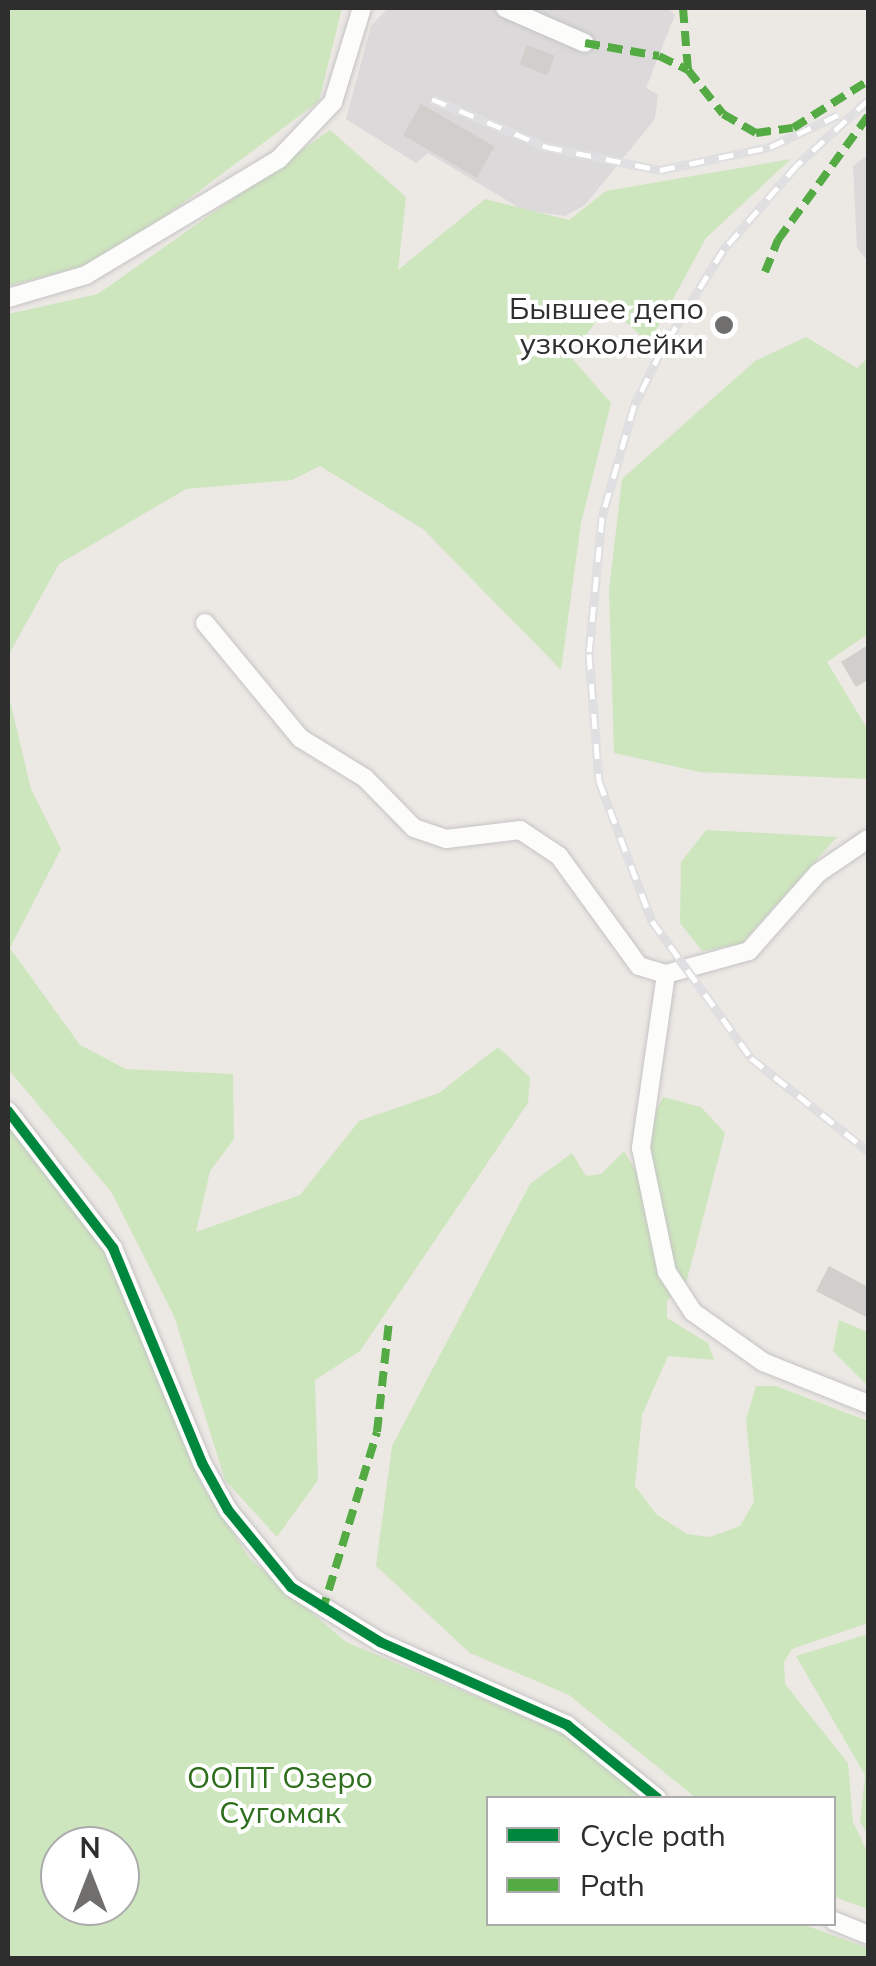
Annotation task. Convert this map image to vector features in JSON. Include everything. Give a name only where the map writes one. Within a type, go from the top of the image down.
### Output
[{"type":"street","points":[[8,298],[86,275],[279,159],[333,102],[362,8]]},
{"type":"street","points":[[505,8],[585,43]]},
{"type":"street","points":[[204,623],[300,738],[366,778],[414,828],[446,840],[520,830],[559,856],[639,966],[666,974],[748,951],[818,873],[868,838]]},
{"type":"street","points":[[666,974],[641,1148],[667,1272],[693,1312],[763,1362],[868,1404]]},
{"type":"street","points":[[8,1111],[113,1248],[202,1463],[280,1575],[337,1619],[567,1725],[655,1796]]},
{"type":"street","points":[[836,1922],[868,1934]]},
{"type":"shaded area","points":[[388,8],[667,8],[675,15],[646,88],[658,95],[655,119],[585,205],[565,216],[523,210],[428,153],[416,163],[346,119],[371,26]]},
{"type":"shaded area","points":[[868,155],[868,261],[857,248],[853,166]]},
{"type":"green space","points":[[8,8],[342,8],[319,101],[107,260],[8,286]]},
{"type":"green space","points":[[330,130],[406,197],[398,270],[485,199],[569,220],[606,191],[791,159],[706,238],[649,343],[608,306],[570,356],[611,403],[581,523],[561,670],[423,529],[320,466],[292,480],[186,489],[59,564],[8,656],[8,314],[98,294]]},
{"type":"green space","points":[[806,337],[857,368],[868,358],[868,634],[827,662],[868,730],[868,779],[700,772],[614,753],[609,590],[622,479],[755,361]]},
{"type":"green space","points":[[8,692],[31,789],[61,849],[10,948],[80,1045],[126,1069],[233,1074],[234,1139],[210,1171],[196,1232],[300,1195],[359,1121],[439,1093],[498,1047],[530,1077],[528,1103],[360,1351],[315,1380],[318,1480],[277,1537],[225,1480],[174,1316],[112,1193],[8,1069]]},
{"type":"green space","points":[[706,830],[837,837],[741,944],[702,951],[680,923],[681,862]]},
{"type":"green space","points":[[663,1097],[701,1107],[725,1133],[687,1280],[667,1301],[667,1318],[708,1343],[714,1360],[668,1356],[642,1415],[635,1486],[656,1514],[687,1534],[710,1537],[740,1526],[754,1502],[746,1420],[756,1386],[776,1386],[868,1421],[868,1623],[792,1649],[784,1662],[785,1684],[848,1763],[853,1822],[868,1853],[868,1909],[836,1898],[836,1796],[694,1796],[569,1695],[470,1653],[376,1566],[392,1446],[530,1184],[572,1153],[586,1176],[601,1174],[624,1151],[637,1173],[650,1173],[651,1121]]},
{"type":"green space","name":"ООПТ Озеро Сугомак","points":[[8,1125],[112,1260],[200,1482],[250,1559],[346,1642],[567,1735],[640,1796],[486,1796],[486,1926],[808,1926],[868,1948],[868,1958],[8,1958]]},
{"type":"green space","points":[[839,1320],[868,1332],[868,1386],[833,1351]]},
{"type":"green space","points":[[868,1634],[868,1835],[860,1822],[865,1775],[796,1656]]},
{"type":"building","points":[[527,45],[555,56],[547,75],[519,65]]},
{"type":"building","points":[[421,104],[495,146],[477,178],[403,135]]},
{"type":"building","points":[[868,645],[868,680],[856,687],[841,662]]},
{"type":"building","points":[[829,1266],[868,1287],[868,1318],[816,1291]]},
{"type":"railway","points":[[432,99],[547,147],[660,170],[770,147],[838,115]]},
{"type":"railway","points":[[868,100],[797,165],[723,250],[661,351],[634,406],[602,517],[589,654],[599,781],[652,921],[751,1058],[868,1151]]},
{"type":"marked path","points":[[683,8],[688,70],[723,114],[756,133],[793,128],[868,81]]},
{"type":"marked path","points":[[585,43],[659,56],[688,70]]},
{"type":"marked path","points":[[765,272],[778,240],[868,116]]},
{"type":"marked path","points":[[322,1612],[377,1432],[389,1322]]},
{"type":"cycle path","points":[[8,1111],[113,1248],[202,1463],[228,1510],[291,1587],[380,1642],[567,1725],[655,1796]]},
{"type":"place","name":"Бывшее депо узкоколейки","points":[[724,325]]}]
